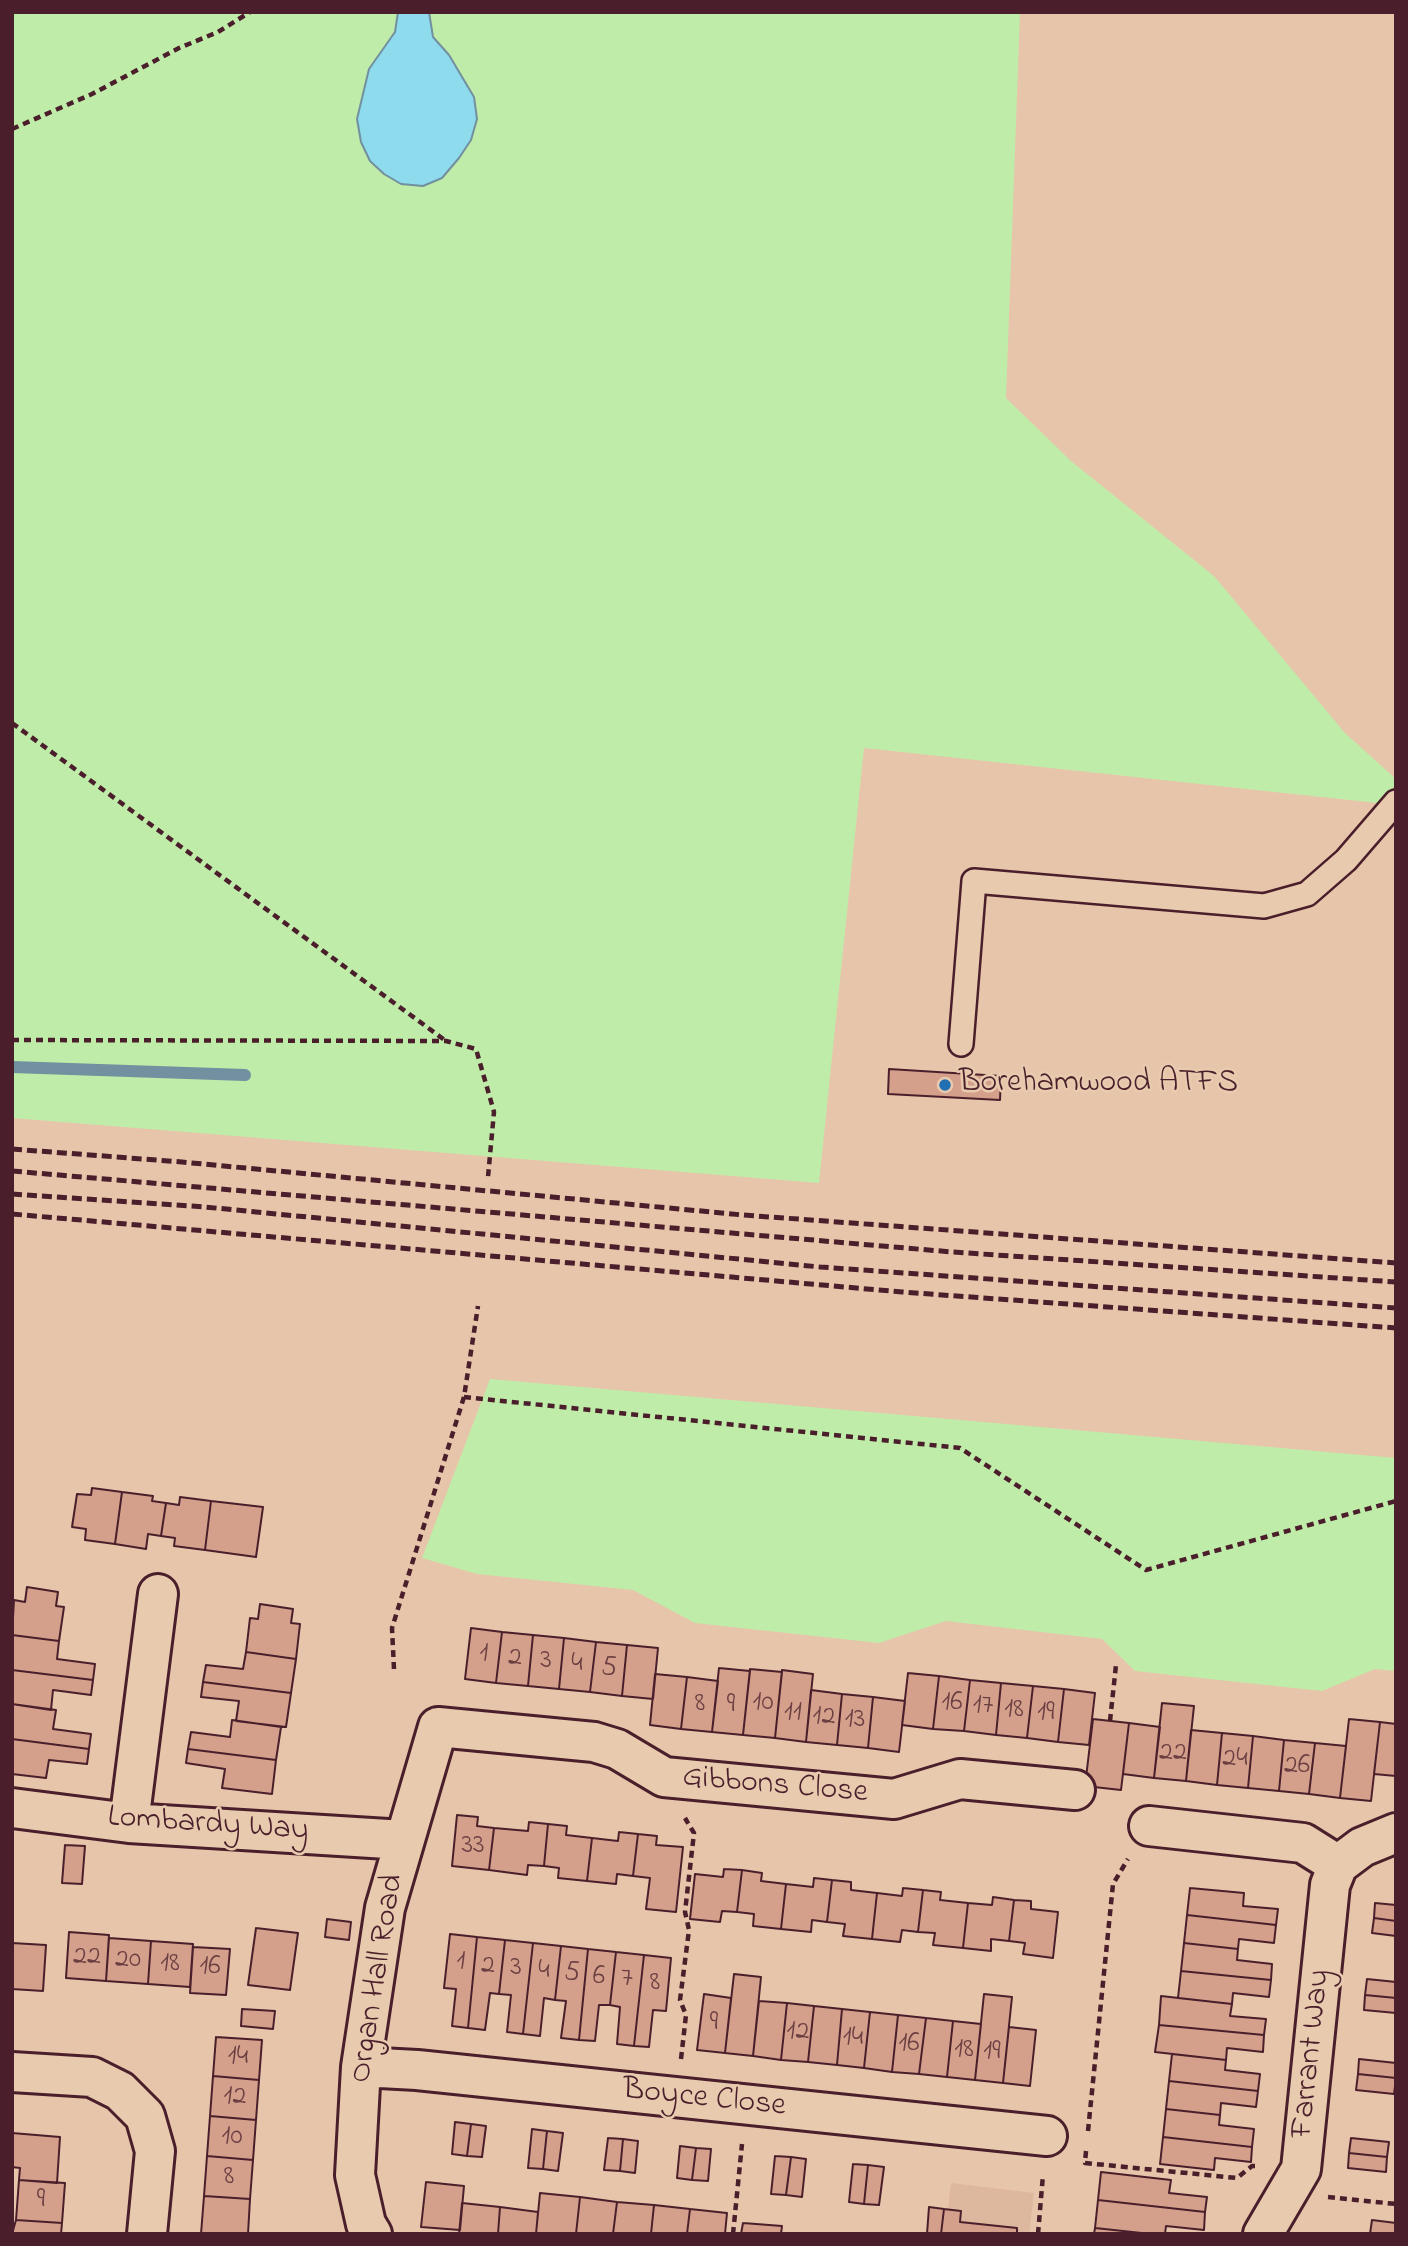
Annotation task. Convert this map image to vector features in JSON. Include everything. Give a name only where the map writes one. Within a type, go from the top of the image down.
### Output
[{"type":"street","points":[[129,1823],[158,1594]]},
{"type":"street","name":"Gibbons Close","points":[[438,1727],[594,1742],[617,1749],[664,1777],[894,1799],[960,1779],[1075,1790]]},
{"type":"street","name":"Organ Hall Road","points":[[372,2234],[366,2224],[355,2175],[361,2067],[385,1908],[438,1727]]},
{"type":"street","name":"Lombardy Way","points":[[12,1808],[129,1823],[404,1840]]},
{"type":"street","points":[[1149,1826],[1303,1843],[1338,1865],[1362,1847],[1396,1832]]},
{"type":"street","name":"Farrant Way","points":[[1263,2234],[1299,2175],[1331,1885],[1338,1865]]},
{"type":"street","name":"Boyce Close","points":[[361,2067],[417,2070],[1047,2136]]},
{"type":"street","points":[[12,2072],[92,2077],[120,2091],[145,2116],[155,2151],[147,2234]]},
{"type":"lane","points":[[961,1044],[974,881],[1264,906],[1307,894],[1346,860],[1396,802]]},
{"type":"path","points":[[12,129],[93,94],[179,48],[218,32],[250,12]]},
{"type":"path","points":[[12,723],[446,1041]]},
{"type":"path","points":[[12,1040],[446,1041],[476,1049],[494,1112],[488,1177]]},
{"type":"path","points":[[394,1670],[392,1628],[464,1397],[478,1306]]},
{"type":"path","points":[[464,1397],[960,1448],[1146,1570],[1396,1501]]},
{"type":"path","points":[[1110,1721],[1116,1665]]},
{"type":"path","points":[[683,2098],[686,2072],[681,2060],[686,2015],[680,2000],[689,1930],[685,1912],[694,1833],[685,1822],[690,1779]]},
{"type":"path","points":[[1149,1826],[1113,1884],[1084,2162],[1237,2178],[1252,2166],[1299,2175],[1320,2196],[1396,2204]]},
{"type":"path","points":[[733,2234],[747,2104]]},
{"type":"shaded area","points":[[951,2183],[1034,2193],[1029,2234],[945,2234]]},
{"type":"green space","points":[[12,12],[1020,12],[1006,398],[1071,461],[1214,576],[1345,733],[1396,779],[1396,805],[864,748],[819,1183],[12,1118]]},
{"type":"green space","points":[[490,1379],[1396,1458],[1396,1671],[1375,1669],[1322,1691],[1135,1671],[1102,1639],[946,1621],[879,1643],[695,1623],[633,1590],[477,1574],[422,1558]]},
{"type":"water","points":[[398,12],[429,12],[433,37],[449,55],[474,97],[477,119],[471,140],[442,178],[423,186],[401,184],[370,161],[361,142],[357,119],[369,69],[395,32]]},
{"type":"building","name":"Borehamwood ATFS","points":[[889,1069],[1001,1076],[1000,1100],[888,1094]]},
{"type":"building","points":[[92,1488],[122,1492],[115,1544],[85,1540],[86,1529],[72,1527],[77,1494],[91,1495]]},
{"type":"building","points":[[122,1492],[153,1496],[152,1501],[166,1503],[161,1536],[148,1534],[146,1549],[115,1544]]},
{"type":"building","points":[[180,1497],[211,1501],[205,1550],[174,1546],[175,1538],[161,1536],[166,1503],[179,1505]]},
{"type":"building","points":[[211,1501],[263,1507],[256,1557],[205,1550]]},
{"type":"building","points":[[27,1587],[58,1592],[56,1606],[64,1607],[59,1641],[12,1635],[14,1600],[25,1602]]},
{"type":"building","points":[[260,1604],[293,1609],[291,1623],[300,1624],[296,1659],[246,1652],[250,1618],[258,1619]]},
{"type":"building","points":[[471,1628],[502,1632],[496,1683],[465,1679]]},
{"type":"building","points":[[502,1632],[533,1635],[528,1686],[496,1683]]},
{"type":"building","points":[[12,1635],[59,1641],[57,1659],[95,1664],[93,1680],[12,1670]]},
{"type":"building","points":[[533,1635],[564,1638],[559,1689],[528,1686]]},
{"type":"building","points":[[564,1638],[596,1642],[590,1692],[559,1689]]},
{"type":"building","points":[[596,1642],[627,1645],[622,1696],[590,1692]]},
{"type":"building","points":[[627,1645],[658,1648],[653,1699],[622,1696]]},
{"type":"building","points":[[246,1652],[296,1659],[291,1693],[203,1682],[206,1665],[243,1669]]},
{"type":"building","points":[[719,1668],[750,1671],[743,1735],[712,1732]]},
{"type":"building","points":[[750,1669],[782,1672],[775,1738],[743,1735]]},
{"type":"building","points":[[12,1670],[93,1680],[91,1695],[53,1690],[51,1710],[12,1704]]},
{"type":"building","points":[[782,1670],[813,1674],[806,1742],[775,1738]]},
{"type":"building","points":[[908,1673],[939,1676],[933,1729],[902,1725]]},
{"type":"building","points":[[655,1674],[687,1677],[681,1729],[650,1725]]},
{"type":"building","points":[[939,1676],[970,1680],[964,1731],[933,1729]]},
{"type":"building","points":[[687,1677],[718,1681],[712,1732],[681,1729]]},
{"type":"building","points":[[970,1680],[1001,1683],[996,1735],[964,1731]]},
{"type":"building","points":[[203,1682],[291,1693],[286,1727],[236,1721],[239,1701],[201,1697]]},
{"type":"building","points":[[1001,1683],[1033,1686],[1027,1738],[996,1735]]},
{"type":"building","points":[[1033,1686],[1064,1689],[1058,1742],[1027,1738]]},
{"type":"building","points":[[1064,1689],[1095,1693],[1089,1745],[1058,1742]]},
{"type":"building","points":[[811,1690],[842,1694],[837,1745],[806,1742]]},
{"type":"building","points":[[842,1694],[873,1697],[868,1748],[837,1745]]},
{"type":"building","points":[[873,1697],[905,1701],[899,1752],[868,1748]]},
{"type":"building","points":[[1162,1703],[1194,1706],[1186,1781],[1154,1778]]},
{"type":"building","points":[[12,1704],[56,1710],[53,1729],[91,1734],[89,1749],[12,1739]]},
{"type":"building","points":[[1093,1719],[1129,1723],[1121,1790],[1085,1786]]},
{"type":"building","points":[[1349,1719],[1380,1722],[1371,1801],[1340,1798]]},
{"type":"building","points":[[232,1720],[281,1727],[276,1760],[188,1749],[191,1732],[230,1737]]},
{"type":"building","points":[[1380,1722],[1396,1724],[1396,1776],[1374,1774]]},
{"type":"building","points":[[1129,1723],[1160,1727],[1154,1778],[1123,1774]]},
{"type":"building","points":[[1191,1730],[1222,1733],[1217,1785],[1186,1781]]},
{"type":"building","points":[[1222,1733],[1253,1736],[1248,1788],[1217,1785]]},
{"type":"building","points":[[1253,1736],[1284,1740],[1279,1791],[1248,1788]]},
{"type":"building","points":[[12,1739],[89,1749],[87,1764],[49,1760],[46,1778],[12,1774]]},
{"type":"building","points":[[1284,1740],[1315,1743],[1309,1794],[1279,1791]]},
{"type":"building","points":[[1315,1743],[1346,1746],[1340,1798],[1309,1794]]},
{"type":"building","points":[[188,1749],[276,1760],[272,1794],[222,1788],[225,1769],[186,1763]]},
{"type":"building","points":[[457,1815],[478,1817],[477,1826],[494,1828],[489,1870],[452,1866]]},
{"type":"building","points":[[529,1822],[548,1824],[544,1866],[528,1865],[527,1875],[489,1870],[494,1828],[528,1831]]},
{"type":"building","points":[[548,1824],[567,1826],[566,1835],[592,1838],[587,1881],[558,1878],[559,1868],[544,1866]]},
{"type":"building","points":[[619,1832],[638,1834],[633,1876],[617,1874],[616,1884],[587,1881],[592,1838],[618,1841]]},
{"type":"building","points":[[638,1834],[657,1836],[656,1845],[683,1847],[676,1912],[646,1909],[650,1878],[633,1876]]},
{"type":"building","points":[[65,1845],[85,1846],[82,1884],[62,1883]]},
{"type":"building","points":[[724,1869],[742,1870],[737,1912],[722,1911],[720,1922],[690,1919],[695,1874],[723,1877]]},
{"type":"building","points":[[742,1870],[762,1873],[761,1881],[786,1884],[781,1929],[753,1926],[754,1914],[737,1912]]},
{"type":"building","points":[[814,1878],[832,1880],[827,1922],[812,1920],[811,1932],[781,1929],[786,1884],[813,1887]]},
{"type":"building","points":[[832,1880],[851,1882],[851,1890],[877,1893],[872,1939],[843,1936],[845,1924],[827,1922]]},
{"type":"building","points":[[903,1888],[923,1890],[918,1932],[902,1930],[900,1942],[872,1939],[877,1893],[902,1896]]},
{"type":"building","points":[[1190,1888],[1244,1893],[1243,1906],[1278,1909],[1276,1925],[1187,1915]]},
{"type":"building","points":[[923,1890],[941,1892],[940,1900],[968,1903],[963,1948],[933,1945],[935,1933],[918,1932]]},
{"type":"building","points":[[993,1897],[1014,1900],[1009,1941],[991,1939],[991,1951],[963,1948],[968,1903],[992,1905]]},
{"type":"building","points":[[1014,1900],[1031,1901],[1031,1909],[1058,1912],[1053,1958],[1023,1954],[1025,1943],[1009,1941]]},
{"type":"building","points":[[1375,1903],[1396,1905],[1396,1921],[1374,1918]]},
{"type":"building","points":[[1187,1915],[1276,1925],[1274,1943],[1239,1939],[1238,1949],[1184,1943]]},
{"type":"building","points":[[1374,1918],[1396,1921],[1396,1936],[1372,1933]]},
{"type":"building","points":[[327,1919],[351,1922],[349,1940],[325,1937]]},
{"type":"building","points":[[256,1928],[298,1933],[290,1990],[248,1985]]},
{"type":"building","points":[[69,1932],[109,1935],[106,1981],[66,1978]]},
{"type":"building","points":[[450,1934],[477,1937],[468,2028],[452,2026],[456,1989],[444,1988]]},
{"type":"building","points":[[477,1937],[505,1940],[499,1994],[490,1993],[485,2030],[468,2028]]},
{"type":"building","points":[[109,1938],[151,1941],[148,1984],[106,1981]]},
{"type":"building","points":[[505,1940],[533,1943],[523,2034],[507,2032],[511,1995],[499,1994]]},
{"type":"building","points":[[151,1941],[193,1944],[190,1987],[148,1984]]},
{"type":"building","points":[[12,1943],[46,1945],[43,1991],[12,1989]]},
{"type":"building","points":[[533,1943],[561,1946],[555,2000],[544,1998],[540,2036],[523,2034]]},
{"type":"building","points":[[1184,1943],[1238,1949],[1237,1960],[1272,1964],[1271,1980],[1181,1971]]},
{"type":"building","points":[[561,1946],[588,1949],[579,2040],[561,2038],[566,2001],[555,2000]]},
{"type":"building","points":[[193,1947],[230,1949],[226,1995],[190,1993]]},
{"type":"building","points":[[588,1949],[616,1952],[610,2005],[599,2005],[595,2041],[579,2040]]},
{"type":"building","points":[[616,1952],[644,1955],[634,2046],[617,2044],[620,2007],[610,2005]]},
{"type":"building","points":[[644,1955],[671,1958],[666,2011],[653,2010],[649,2047],[634,2046]]},
{"type":"building","points":[[1181,1971],[1271,1980],[1269,1997],[1233,1993],[1232,2004],[1178,1998]]},
{"type":"building","points":[[734,1974],[761,1977],[753,2056],[725,2053]]},
{"type":"building","points":[[1367,1979],[1396,1982],[1396,1998],[1365,1995]]},
{"type":"building","points":[[704,1994],[731,1998],[725,2053],[697,2050]]},
{"type":"building","points":[[984,1994],[1012,1997],[1003,2083],[975,2080]]},
{"type":"building","points":[[1365,1995],[1396,1998],[1396,2013],[1364,2010]]},
{"type":"building","points":[[1161,1996],[1232,2004],[1230,2016],[1266,2019],[1264,2035],[1159,2025]]},
{"type":"building","points":[[759,2001],[787,2003],[781,2060],[753,2056]]},
{"type":"building","points":[[787,2003],[814,2006],[808,2062],[781,2060]]},
{"type":"building","points":[[814,2006],[842,2009],[837,2065],[808,2062]]},
{"type":"building","points":[[242,2009],[275,2011],[273,2029],[241,2026]]},
{"type":"building","points":[[842,2009],[870,2012],[864,2068],[837,2065]]},
{"type":"building","points":[[870,2012],[898,2015],[892,2072],[864,2068]]},
{"type":"building","points":[[898,2015],[926,2018],[919,2074],[892,2072]]},
{"type":"building","points":[[926,2018],[953,2021],[947,2077],[919,2074]]},
{"type":"building","points":[[953,2021],[981,2024],[975,2080],[947,2077]]},
{"type":"building","points":[[1159,2025],[1264,2035],[1263,2052],[1227,2048],[1226,2060],[1155,2052]]},
{"type":"building","points":[[1009,2027],[1036,2030],[1030,2086],[1003,2083]]},
{"type":"building","points":[[216,2037],[262,2040],[259,2080],[213,2076]]},
{"type":"building","points":[[1172,2054],[1226,2060],[1225,2070],[1260,2074],[1258,2091],[1169,2081]]},
{"type":"building","points":[[1359,2059],[1396,2063],[1396,2078],[1358,2074]]},
{"type":"building","points":[[1358,2074],[1396,2078],[1394,2094],[1356,2090]]},
{"type":"building","points":[[213,2076],[259,2080],[256,2120],[210,2116]]},
{"type":"building","points":[[1169,2081],[1258,2091],[1256,2107],[1221,2103],[1220,2115],[1166,2109]]},
{"type":"building","points":[[1166,2109],[1220,2115],[1219,2125],[1254,2129],[1252,2147],[1163,2137]]},
{"type":"building","points":[[210,2116],[256,2120],[253,2160],[207,2156]]},
{"type":"building","points":[[455,2122],[471,2124],[467,2156],[452,2154]]},
{"type":"building","points":[[471,2124],[486,2126],[482,2157],[467,2156]]},
{"type":"building","points":[[532,2129],[547,2131],[543,2169],[528,2168]]},
{"type":"building","points":[[547,2131],[563,2133],[558,2171],[543,2169]]},
{"type":"building","points":[[12,2133],[60,2137],[57,2183],[19,2180],[20,2168],[12,2167]]},
{"type":"building","points":[[1163,2137],[1252,2147],[1251,2162],[1215,2158],[1214,2170],[1160,2164]]},
{"type":"building","points":[[608,2138],[623,2139],[620,2171],[604,2170]]},
{"type":"building","points":[[1351,2138],[1389,2142],[1387,2157],[1349,2153]]},
{"type":"building","points":[[623,2139],[638,2141],[635,2173],[620,2171]]},
{"type":"building","points":[[680,2146],[696,2148],[692,2180],[677,2178]]},
{"type":"building","points":[[696,2148],[711,2149],[708,2181],[692,2180]]},
{"type":"building","points":[[1349,2153],[1387,2157],[1386,2172],[1348,2168]]},
{"type":"building","points":[[207,2156],[253,2160],[250,2199],[204,2196]]},
{"type":"building","points":[[775,2156],[791,2157],[786,2195],[771,2194]]},
{"type":"building","points":[[791,2157],[806,2159],[802,2197],[786,2195]]},
{"type":"building","points":[[853,2164],[868,2165],[864,2204],[849,2202]]},
{"type":"building","points":[[868,2165],[884,2167],[879,2205],[864,2204]]},
{"type":"building","points":[[1101,2172],[1171,2180],[1169,2193],[1207,2197],[1205,2212],[1098,2200]]},
{"type":"building","points":[[19,2180],[65,2183],[62,2223],[16,2220]]},
{"type":"building","points":[[426,2182],[464,2186],[460,2230],[421,2227]]},
{"type":"building","points":[[540,2193],[580,2197],[576,2234],[536,2234]]},
{"type":"building","points":[[204,2196],[250,2199],[248,2234],[201,2234]]},
{"type":"building","points":[[580,2197],[617,2202],[613,2234],[576,2234]]},
{"type":"building","points":[[1098,2200],[1205,2212],[1204,2230],[1166,2226],[1165,2234],[1151,2234],[1095,2228]]},
{"type":"building","points":[[617,2202],[654,2205],[651,2234],[613,2234]]},
{"type":"building","points":[[462,2203],[500,2207],[498,2234],[459,2234]]},
{"type":"building","points":[[654,2205],[690,2209],[687,2234],[651,2234]]},
{"type":"building","points":[[500,2207],[538,2212],[536,2234],[498,2234]]},
{"type":"building","points":[[929,2207],[944,2209],[941,2234],[927,2234]]},
{"type":"building","points":[[690,2209],[727,2213],[725,2234],[687,2234]]},
{"type":"building","points":[[944,2209],[961,2211],[960,2222],[1017,2228],[1017,2234],[941,2234]]},
{"type":"building","points":[[16,2220],[62,2223],[61,2234],[12,2234]]},
{"type":"building","points":[[1372,2220],[1396,2223],[1396,2234],[1370,2234]]},
{"type":"building","points":[[743,2223],[782,2226],[781,2234],[741,2234]]},
{"type":"building","points":[[1095,2228],[1151,2234],[1094,2234]]},
{"type":"waterway","points":[[12,1067],[245,1075]]},
{"type":"railway","points":[[12,1149],[182,1162],[743,1215],[1396,1263]]},
{"type":"railway","points":[[12,1171],[952,1252],[1396,1282]]},
{"type":"railway","points":[[12,1194],[205,1207],[820,1267],[1396,1308]]},
{"type":"railway","points":[[12,1214],[902,1292],[1396,1328]]},
{"type":"place","name":"Borehamwood ATFS","points":[[945,1085]]}]
